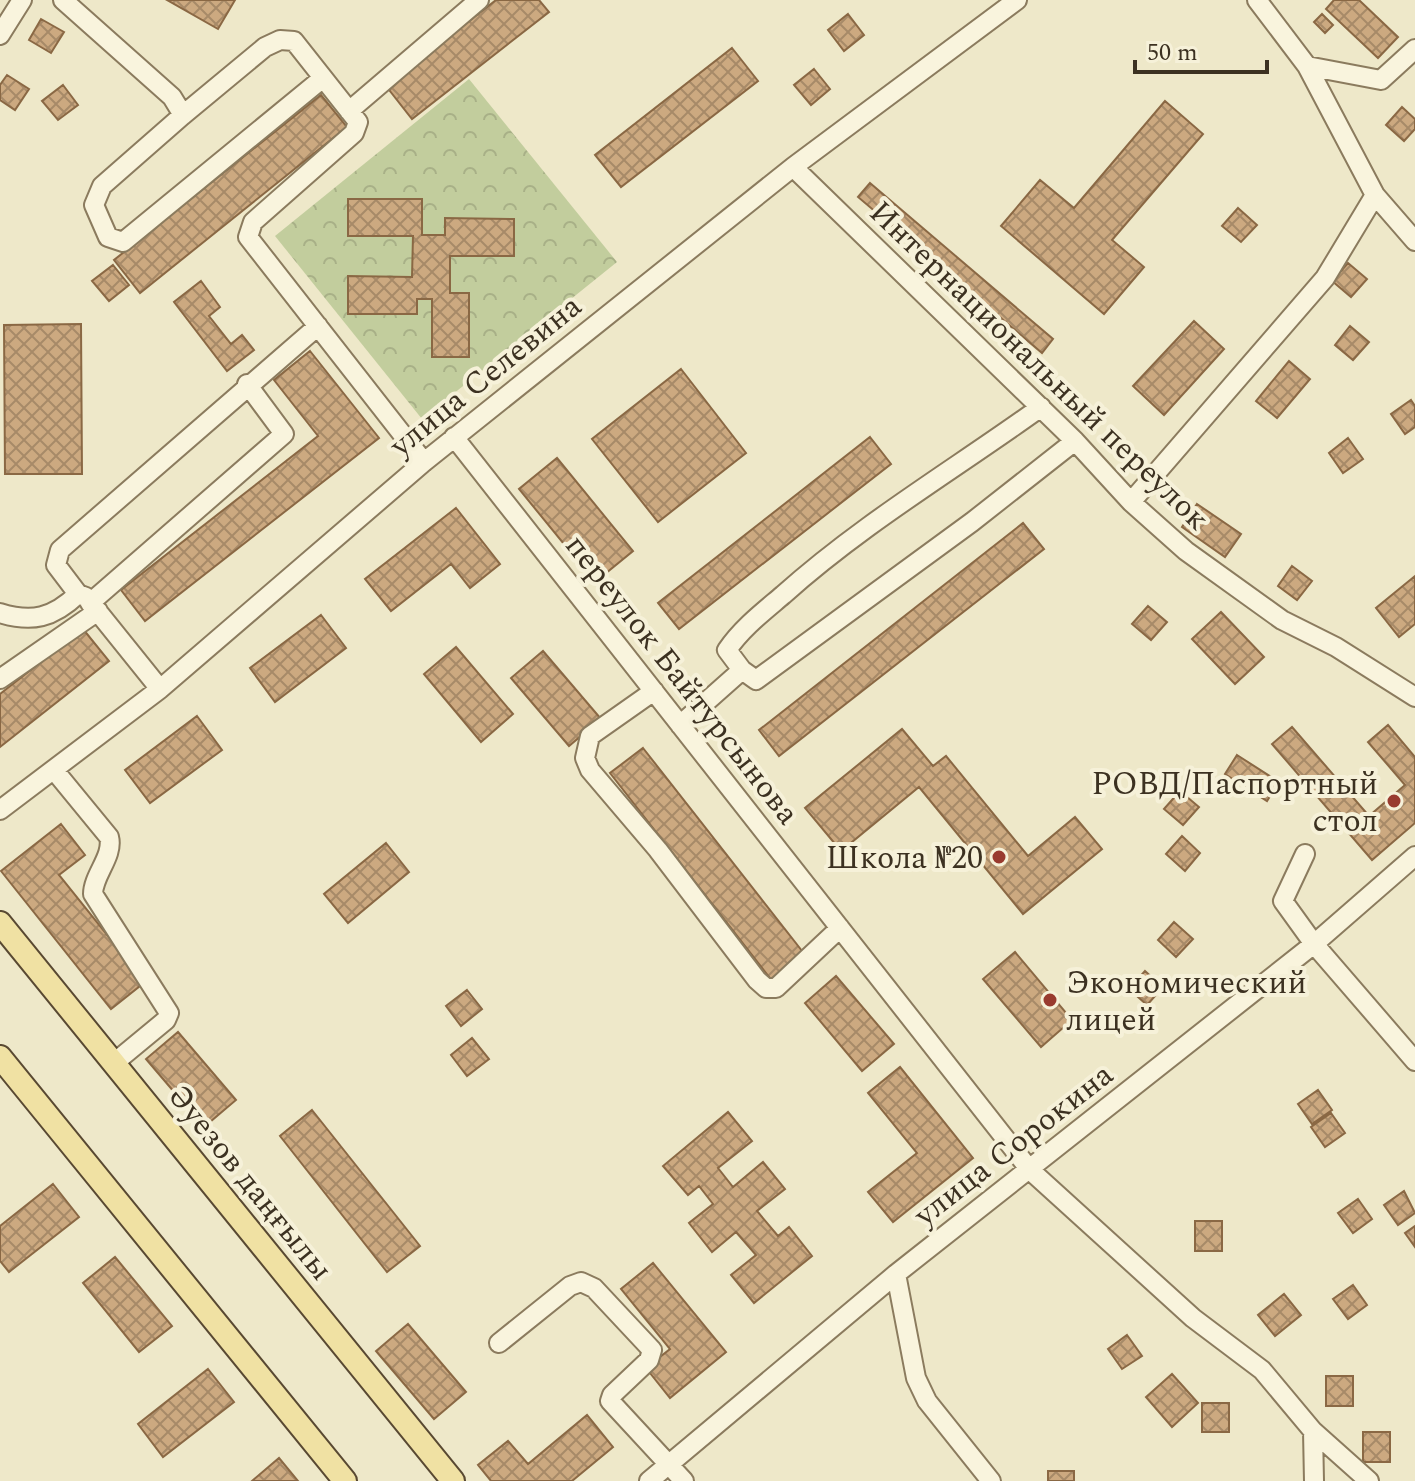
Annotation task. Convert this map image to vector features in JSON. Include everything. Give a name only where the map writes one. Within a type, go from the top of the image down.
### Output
[{"type":"main road","name":"Әуезов даңғылы","points":[[0,923],[453,1481]]},
{"type":"main road","points":[[0,1057],[345,1481]]},
{"type":"street","points":[[0,35],[22,0]]},
{"type":"street","points":[[63,0],[172,97],[183,115]]},
{"type":"street","points":[[349,111],[479,0]]},
{"type":"street","name":"улица Селевина","points":[[0,810],[160,689],[454,437],[793,167],[1017,0]]},
{"type":"street","points":[[1257,0],[1307,66],[1375,195],[1415,241]]},
{"type":"street","points":[[323,78],[123,242],[108,237],[94,205],[102,186],[265,47],[280,40],[294,41],[358,122],[354,133],[253,222],[248,237],[424,462]]},
{"type":"street","points":[[1307,66],[1381,80],[1415,49]]},
{"type":"street","name":"Интернациональный переулок","points":[[793,167],[1041,407],[1131,502],[1186,551],[1282,620],[1336,647],[1415,697]]},
{"type":"street","points":[[1131,502],[1325,278],[1375,195]]},
{"type":"street","points":[[160,689],[56,565],[60,550],[247,384],[318,326]]},
{"type":"street","points":[[0,679],[284,434],[247,384]]},
{"type":"street","points":[[1041,407],[869,527],[798,581],[737,636],[727,650],[742,670],[756,680],[983,513],[1075,441]]},
{"type":"street","name":"переулок Байтурсынова","points":[[454,437],[1030,1170],[1151,1280],[1262,1370],[1313,1431],[1369,1481]]},
{"type":"street","points":[[0,613],[27,621],[89,603]]},
{"type":"street","points":[[680,725],[742,670]]},
{"type":"street","points":[[654,691],[590,736],[585,758],[590,770],[658,850],[766,988],[776,988],[840,928]]},
{"type":"street","points":[[54,770],[109,837],[110,847],[93,886],[93,894],[169,1013],[166,1020],[114,1063]]},
{"type":"street","points":[[1305,854],[1283,901],[1314,944],[1415,1061]]},
{"type":"street","name":"улица Сорокина","points":[[649,1481],[896,1274],[1314,944],[1415,856]]},
{"type":"street","points":[[896,1274],[916,1378],[927,1401],[991,1481]]},
{"type":"street","points":[[499,1343],[570,1286],[581,1282],[594,1288],[652,1350],[649,1360],[612,1395],[610,1401],[615,1410],[670,1463],[684,1481]]},
{"type":"street","points":[[1313,1431],[1314,1481]]},
{"type":"green space","points":[[469,79],[617,262],[422,419],[275,236]]},
{"type":"building","points":[[167,0],[235,0],[218,29]]},
{"type":"building","points":[[496,0],[539,0],[549,12],[412,119],[386,86]]},
{"type":"building","points":[[1334,0],[1359,0],[1398,37],[1378,58],[1326,9]]},
{"type":"building","points":[[848,14],[864,35],[844,51],[828,30]]},
{"type":"building","points":[[1322,14],[1333,25],[1325,33],[1314,22]]},
{"type":"building","points":[[41,19],[64,32],[51,53],[29,40]]},
{"type":"building","points":[[732,48],[758,81],[621,187],[595,155]]},
{"type":"building","points":[[814,69],[830,89],[811,105],[794,85]]},
{"type":"building","points":[[7,75],[29,89],[15,110],[0,100],[0,85]]},
{"type":"building","points":[[63,85],[78,105],[58,120],[42,101]]},
{"type":"building","points":[[321,95],[347,127],[140,293],[114,260]]},
{"type":"building","points":[[1165,101],[1203,134],[1112,240],[1144,267],[1104,314],[1001,226],[1040,180],[1074,208]]},
{"type":"building","points":[[1402,107],[1415,119],[1415,129],[1404,141],[1386,125]]},
{"type":"building","points":[[870,183],[1053,339],[1042,353],[858,197]]},
{"type":"building","points":[[348,199],[422,199],[422,235],[445,235],[445,218],[514,219],[514,256],[450,256],[450,293],[469,293],[469,357],[432,357],[432,299],[417,299],[417,314],[348,314],[348,276],[412,277],[413,236],[348,236]]},
{"type":"building","points":[[1238,208],[1257,225],[1241,242],[1222,226]]},
{"type":"building","points":[[1348,263],[1367,279],[1351,297],[1332,281]]},
{"type":"building","points":[[113,265],[129,285],[109,301],[92,281]]},
{"type":"building","points":[[201,281],[220,307],[209,316],[231,344],[242,335],[254,350],[227,371],[174,302]]},
{"type":"building","points":[[1194,321],[1224,349],[1164,415],[1133,386]]},
{"type":"building","points":[[81,324],[82,474],[5,474],[4,325]]},
{"type":"building","points":[[1350,326],[1369,342],[1353,360],[1335,345]]},
{"type":"building","points":[[310,351],[379,438],[145,621],[121,590],[318,436],[274,380]]},
{"type":"building","points":[[1289,361],[1310,379],[1277,418],[1256,401]]},
{"type":"building","points":[[681,369],[746,453],[658,522],[592,439]]},
{"type":"building","points":[[1411,400],[1415,406],[1415,427],[1405,434],[1391,414]]},
{"type":"building","points":[[870,437],[891,464],[679,629],[658,603]]},
{"type":"building","points":[[1348,438],[1363,459],[1343,473],[1329,453]]},
{"type":"building","points":[[557,458],[633,551],[595,582],[519,489]]},
{"type":"building","points":[[1197,504],[1241,534],[1225,557],[1182,527]]},
{"type":"building","points":[[456,508],[500,564],[470,588],[451,564],[391,611],[365,579]]},
{"type":"building","points":[[1023,523],[1044,549],[779,756],[759,730]]},
{"type":"building","points":[[1292,566],[1312,581],[1297,600],[1278,586]]},
{"type":"building","points":[[1415,576],[1415,624],[1399,637],[1376,608]]},
{"type":"building","points":[[1148,606],[1167,622],[1151,640],[1132,624]]},
{"type":"building","points":[[1221,612],[1264,657],[1235,684],[1192,639]]},
{"type":"building","points":[[321,615],[346,648],[275,702],[250,668]]},
{"type":"building","points":[[83,629],[109,661],[0,747],[0,694]]},
{"type":"building","points":[[456,647],[513,714],[481,742],[424,674]]},
{"type":"building","points":[[543,651],[601,719],[569,746],[511,678]]},
{"type":"building","points":[[197,716],[222,750],[150,803],[125,770]]},
{"type":"building","points":[[1388,725],[1415,757],[1415,823],[1372,860],[1272,744],[1292,727],[1369,816],[1405,785],[1368,742]]},
{"type":"building","points":[[902,729],[933,766],[946,756],[1028,856],[1075,817],[1102,849],[1023,914],[919,787],[841,851],[805,808]]},
{"type":"building","points":[[643,748],[806,956],[773,982],[610,773]]},
{"type":"building","points":[[1237,755],[1279,782],[1267,801],[1225,774]]},
{"type":"building","points":[[1180,791],[1199,807],[1183,825],[1164,809]]},
{"type":"building","points":[[61,824],[85,855],[59,875],[145,982],[111,1009],[1,871]]},
{"type":"building","points":[[1182,836],[1200,853],[1185,871],[1166,854]]},
{"type":"building","points":[[386,843],[409,872],[348,923],[324,894]]},
{"type":"building","points":[[1174,922],[1193,939],[1176,957],[1158,940]]},
{"type":"building","name":"Экономический лицей","points":[[1015,952],[1072,1020],[1041,1047],[983,979]]},
{"type":"building","points":[[1145,971],[1163,987],[1147,1005],[1129,989]]},
{"type":"building","points":[[836,976],[894,1044],[862,1071],[805,1003]]},
{"type":"building","points":[[467,990],[482,1009],[461,1026],[446,1006]]},
{"type":"building","points":[[178,1032],[236,1100],[204,1127],[146,1059]]},
{"type":"building","points":[[472,1038],[489,1059],[467,1076],[451,1055]]},
{"type":"building","points":[[900,1067],[973,1158],[893,1222],[868,1192],[917,1153],[868,1093]]},
{"type":"building","points":[[1318,1090],[1332,1110],[1312,1124],[1298,1104]]},
{"type":"building","points":[[312,1110],[420,1246],[387,1272],[280,1136]]},
{"type":"building","points":[[728,1112],[752,1141],[718,1168],[733,1187],[763,1162],[785,1189],[757,1211],[778,1236],[789,1227],[812,1256],[754,1303],[731,1275],[756,1255],[736,1232],[712,1252],[689,1223],[713,1204],[699,1186],[688,1195],[663,1166]]},
{"type":"building","points":[[1331,1113],[1345,1133],[1325,1147],[1311,1127]]},
{"type":"building","points":[[53,1184],[79,1217],[9,1272],[0,1261],[0,1226]]},
{"type":"building","points":[[1404,1191],[1415,1213],[1398,1225],[1384,1205]]},
{"type":"building","points":[[1358,1199],[1372,1219],[1353,1233],[1338,1213]]},
{"type":"building","points":[[1195,1221],[1222,1221],[1222,1251],[1195,1251]]},
{"type":"building","points":[[1415,1226],[1415,1247],[1405,1233]]},
{"type":"building","points":[[115,1257],[172,1326],[139,1352],[83,1283]]},
{"type":"building","points":[[653,1263],[726,1352],[670,1398],[646,1368],[670,1349],[621,1289]]},
{"type":"building","points":[[1353,1285],[1367,1305],[1348,1319],[1333,1299]]},
{"type":"building","points":[[1284,1294],[1301,1315],[1275,1336],[1258,1315]]},
{"type":"building","points":[[408,1324],[466,1392],[434,1419],[376,1351]]},
{"type":"building","points":[[1127,1335],[1142,1356],[1122,1369],[1108,1349]]},
{"type":"building","points":[[208,1369],[234,1402],[163,1457],[138,1424]]},
{"type":"building","points":[[1172,1374],[1198,1403],[1172,1427],[1146,1397]]},
{"type":"building","points":[[1326,1376],[1353,1376],[1353,1406],[1326,1406]]},
{"type":"building","points":[[1202,1403],[1229,1403],[1229,1432],[1202,1432]]},
{"type":"building","points":[[587,1415],[613,1447],[572,1481],[491,1481],[478,1465],[508,1441],[528,1464]]},
{"type":"building","points":[[1363,1432],[1390,1432],[1390,1462],[1363,1462]]},
{"type":"building","points":[[279,1458],[298,1481],[252,1481]]},
{"type":"building","points":[[1048,1471],[1074,1471],[1074,1481],[1048,1481]]},
{"type":"place","name":"РОВД/Паспортный стол","points":[[1394,801]]},
{"type":"place","name":"Школа №20","points":[[999,857]]},
{"type":"place","name":"Экономический лицей","points":[[1050,1000]]}]
